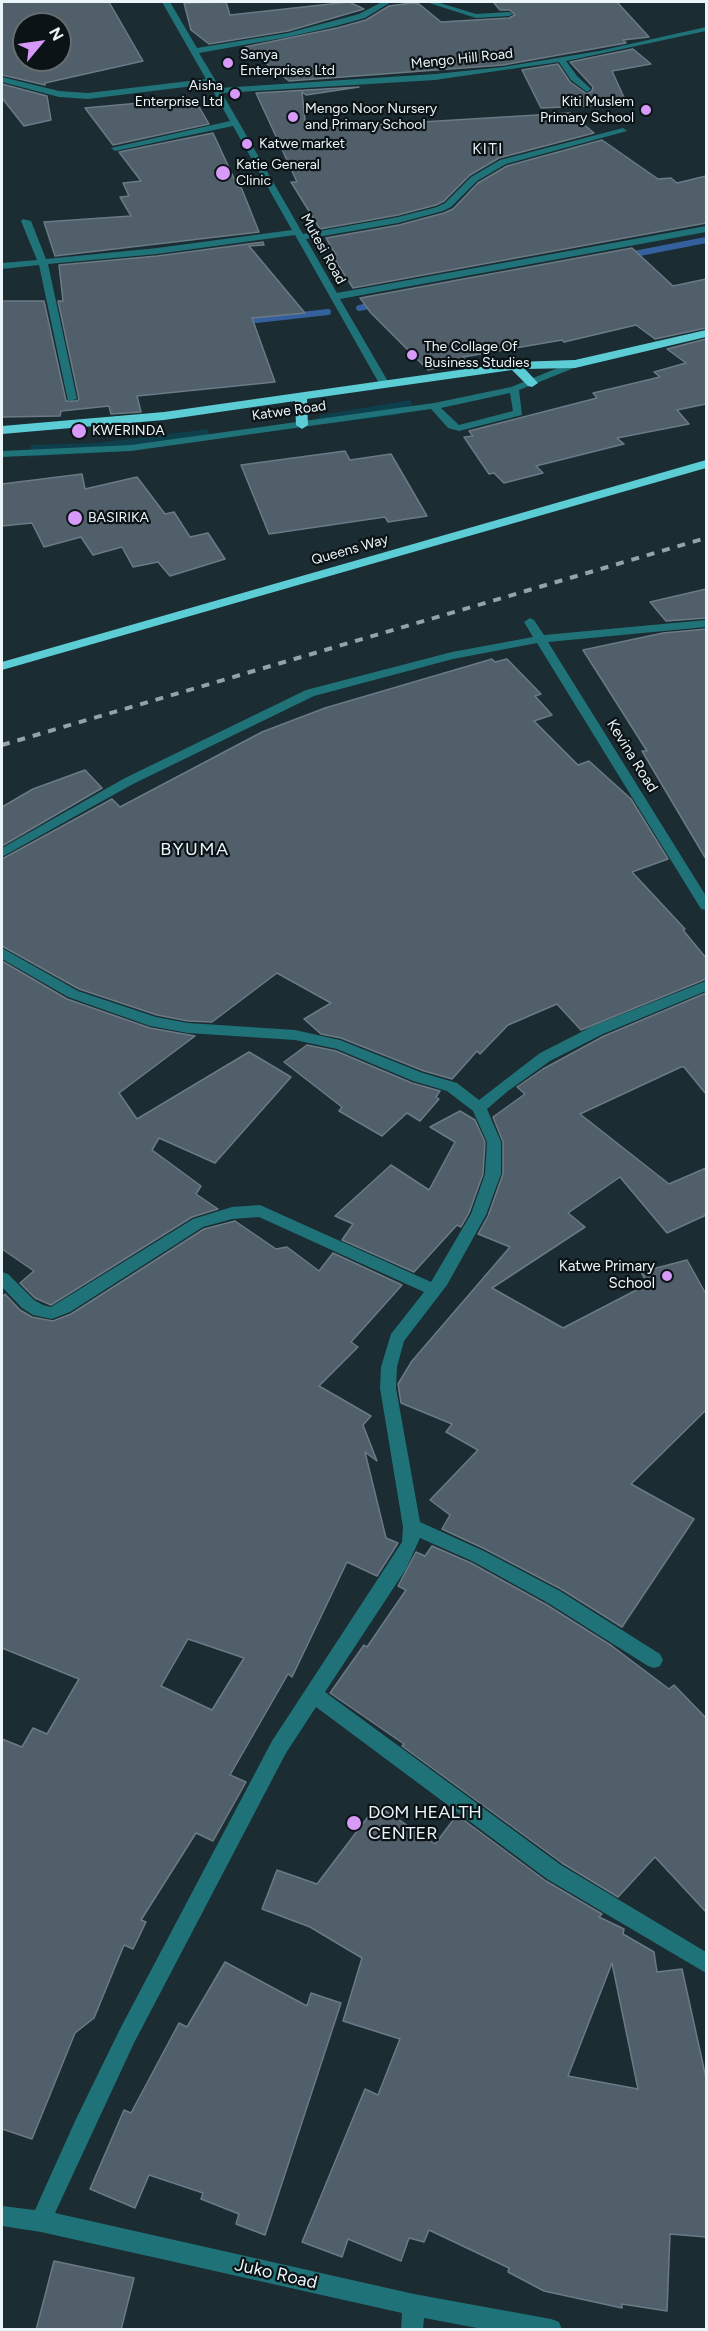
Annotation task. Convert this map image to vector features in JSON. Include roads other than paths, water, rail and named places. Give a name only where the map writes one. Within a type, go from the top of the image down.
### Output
[{"type":"highway","name":"Katwe Road","points":[[2,430],[164,416],[515,366],[574,364],[706,334]]},
{"type":"highway","points":[[515,366],[532,383]]},
{"type":"highway","points":[[301,398],[302,425]]},
{"type":"highway","name":"Queens Way","points":[[2,666],[706,464]]},
{"type":"street","name":"Mutesi Road","points":[[166,2],[333,297],[386,385]]},
{"type":"street","points":[[195,51],[288,35],[333,24],[362,16],[387,2]]},
{"type":"street","points":[[430,2],[476,16],[509,14]]},
{"type":"street","name":"Mengo Hill Road","points":[[217,91],[435,77],[561,59],[706,29]]},
{"type":"street","points":[[561,59],[574,78],[587,89]]},
{"type":"street","points":[[2,80],[45,91],[88,96],[211,81]]},
{"type":"street","points":[[115,147],[235,123]]},
{"type":"street","points":[[2,266],[299,235],[398,220],[448,205],[474,179],[503,162],[623,131]]},
{"type":"street","points":[[26,221],[43,262],[72,399]]},
{"type":"street","points":[[333,297],[706,229]]},
{"type":"street","name":"Katwe Road","points":[[2,454],[130,448],[434,406],[514,389],[574,364]]},
{"type":"street","points":[[434,406],[452,426],[459,428],[518,413],[514,389]]},
{"type":"street","name":"Kevina Road","points":[[530,622],[705,901]]},
{"type":"street","points":[[2,853],[129,782],[310,693],[452,656],[540,639],[706,623]]},
{"type":"street","points":[[2,953],[73,994],[118,1011],[155,1022],[188,1028],[295,1035],[340,1045],[418,1077],[452,1087],[479,1108],[494,1142],[493,1174],[478,1215],[434,1290],[397,1339],[389,1366],[388,1388],[412,1527],[411,1542],[400,1564],[279,1747],[132,2026],[83,2126],[41,2221]]},
{"type":"street","points":[[479,1108],[503,1087],[545,1057],[598,1030],[706,986]]},
{"type":"street","points":[[2,1278],[28,1304],[39,1311],[52,1313],[64,1308],[198,1223],[232,1213],[260,1211],[434,1290]]},
{"type":"street","points":[[412,1527],[478,1556],[554,1597],[654,1660]]},
{"type":"street","points":[[313,1694],[555,1872],[706,1963]]},
{"type":"street","name":"Juko Road","points":[[2,2216],[41,2221],[414,2305],[551,2330]]},
{"type":"street","points":[[412,2330],[414,2305]]},
{"type":"waterway","points":[[624,256],[706,240]]},
{"type":"waterway","points":[[359,308],[379,304]]},
{"type":"waterway","points":[[239,322],[328,312]]},
{"type":"railway","points":[[2,745],[706,538]]},
{"type":"place","name":"Sanya Enterprises Ltd","points":[[228,63]]},
{"type":"place","name":"Aisha Enterprise Ltd","points":[[235,94]]},
{"type":"place","name":"Kiti Muslem Primary School","points":[[646,110]]},
{"type":"place","name":"Mengo Noor Nursery and Primary School","points":[[293,117]]},
{"type":"place","name":"Katwe market","points":[[247,144]]},
{"type":"place","name":"Katie General Clinic","points":[[223,173]]},
{"type":"place","name":"The Collage Of Business Studies","points":[[412,355]]},
{"type":"place","name":"KWERINDA","points":[[79,431]]},
{"type":"place","name":"BASIRIKA","points":[[75,518]]},
{"type":"place","name":"Katwe Primary School","points":[[667,1276]]},
{"type":"place","name":"DOM HEALTH CENTER","points":[[354,1823]]},
{"type":"district","name":"KITI","points":[[488,150]]},
{"type":"district","name":"BYUMA","points":[[195,850]]}]
